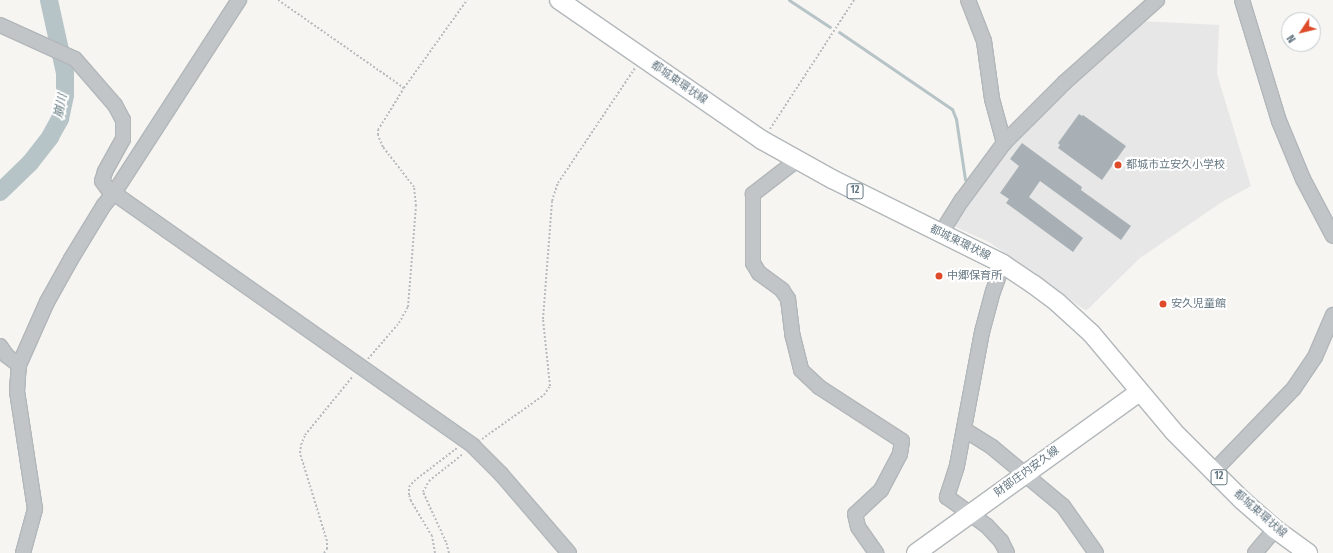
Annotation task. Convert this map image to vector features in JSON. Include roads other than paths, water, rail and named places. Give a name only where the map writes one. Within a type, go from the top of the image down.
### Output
[{"type":"main road","name":"都城東環状線","points":[[559,0],[762,140],[797,160],[1003,264],[1058,303],[1091,333],[1174,432],[1213,472],[1275,529],[1308,553]]},
{"type":"main road","name":"財部庄内安久線","points":[[916,553],[1139,392]]},
{"type":"street","points":[[23,553],[35,509],[18,391],[19,365],[58,283],[104,205],[114,193],[239,0]]},
{"type":"street","points":[[968,0],[984,41],[992,99],[1004,143]]},
{"type":"street","points":[[941,233],[962,200],[1004,143],[1065,82],[1157,0]]},
{"type":"street","points":[[1242,0],[1279,120],[1303,179],[1333,236]]},
{"type":"street","points":[[0,25],[47,45],[74,59],[108,96],[123,120],[122,139],[102,181],[108,189],[470,443],[501,474],[569,553]]},
{"type":"street","points":[[797,160],[753,194],[753,263],[759,273],[782,290],[788,299],[793,337],[801,370],[819,386],[902,441],[900,454],[881,490],[855,514],[858,527],[876,553]]},
{"type":"street","points":[[1003,264],[993,291],[982,332],[965,430],[957,466],[947,497],[987,526],[1001,541],[1007,553]]},
{"type":"street","points":[[1213,472],[1294,388],[1315,357],[1333,315]]},
{"type":"street","points":[[0,346],[7,356],[19,365]]},
{"type":"street","points":[[965,430],[992,447],[1063,506],[1096,553]]},
{"type":"street","points":[[1255,553],[1275,529]]},
{"type":"waterway","name":"崩川","points":[[0,192],[30,163],[50,137],[60,119],[65,95],[65,73],[49,0]]},
{"type":"waterway","points":[[789,0],[830,27]]},
{"type":"waterway","points":[[839,32],[952,109],[956,119],[965,179]]},
{"type":"place","name":"都城市立安久小学校","points":[[1118,165]]},
{"type":"place","name":"中郷保育所","points":[[939,276]]},
{"type":"place","name":"安久児童館","points":[[1163,304]]}]
